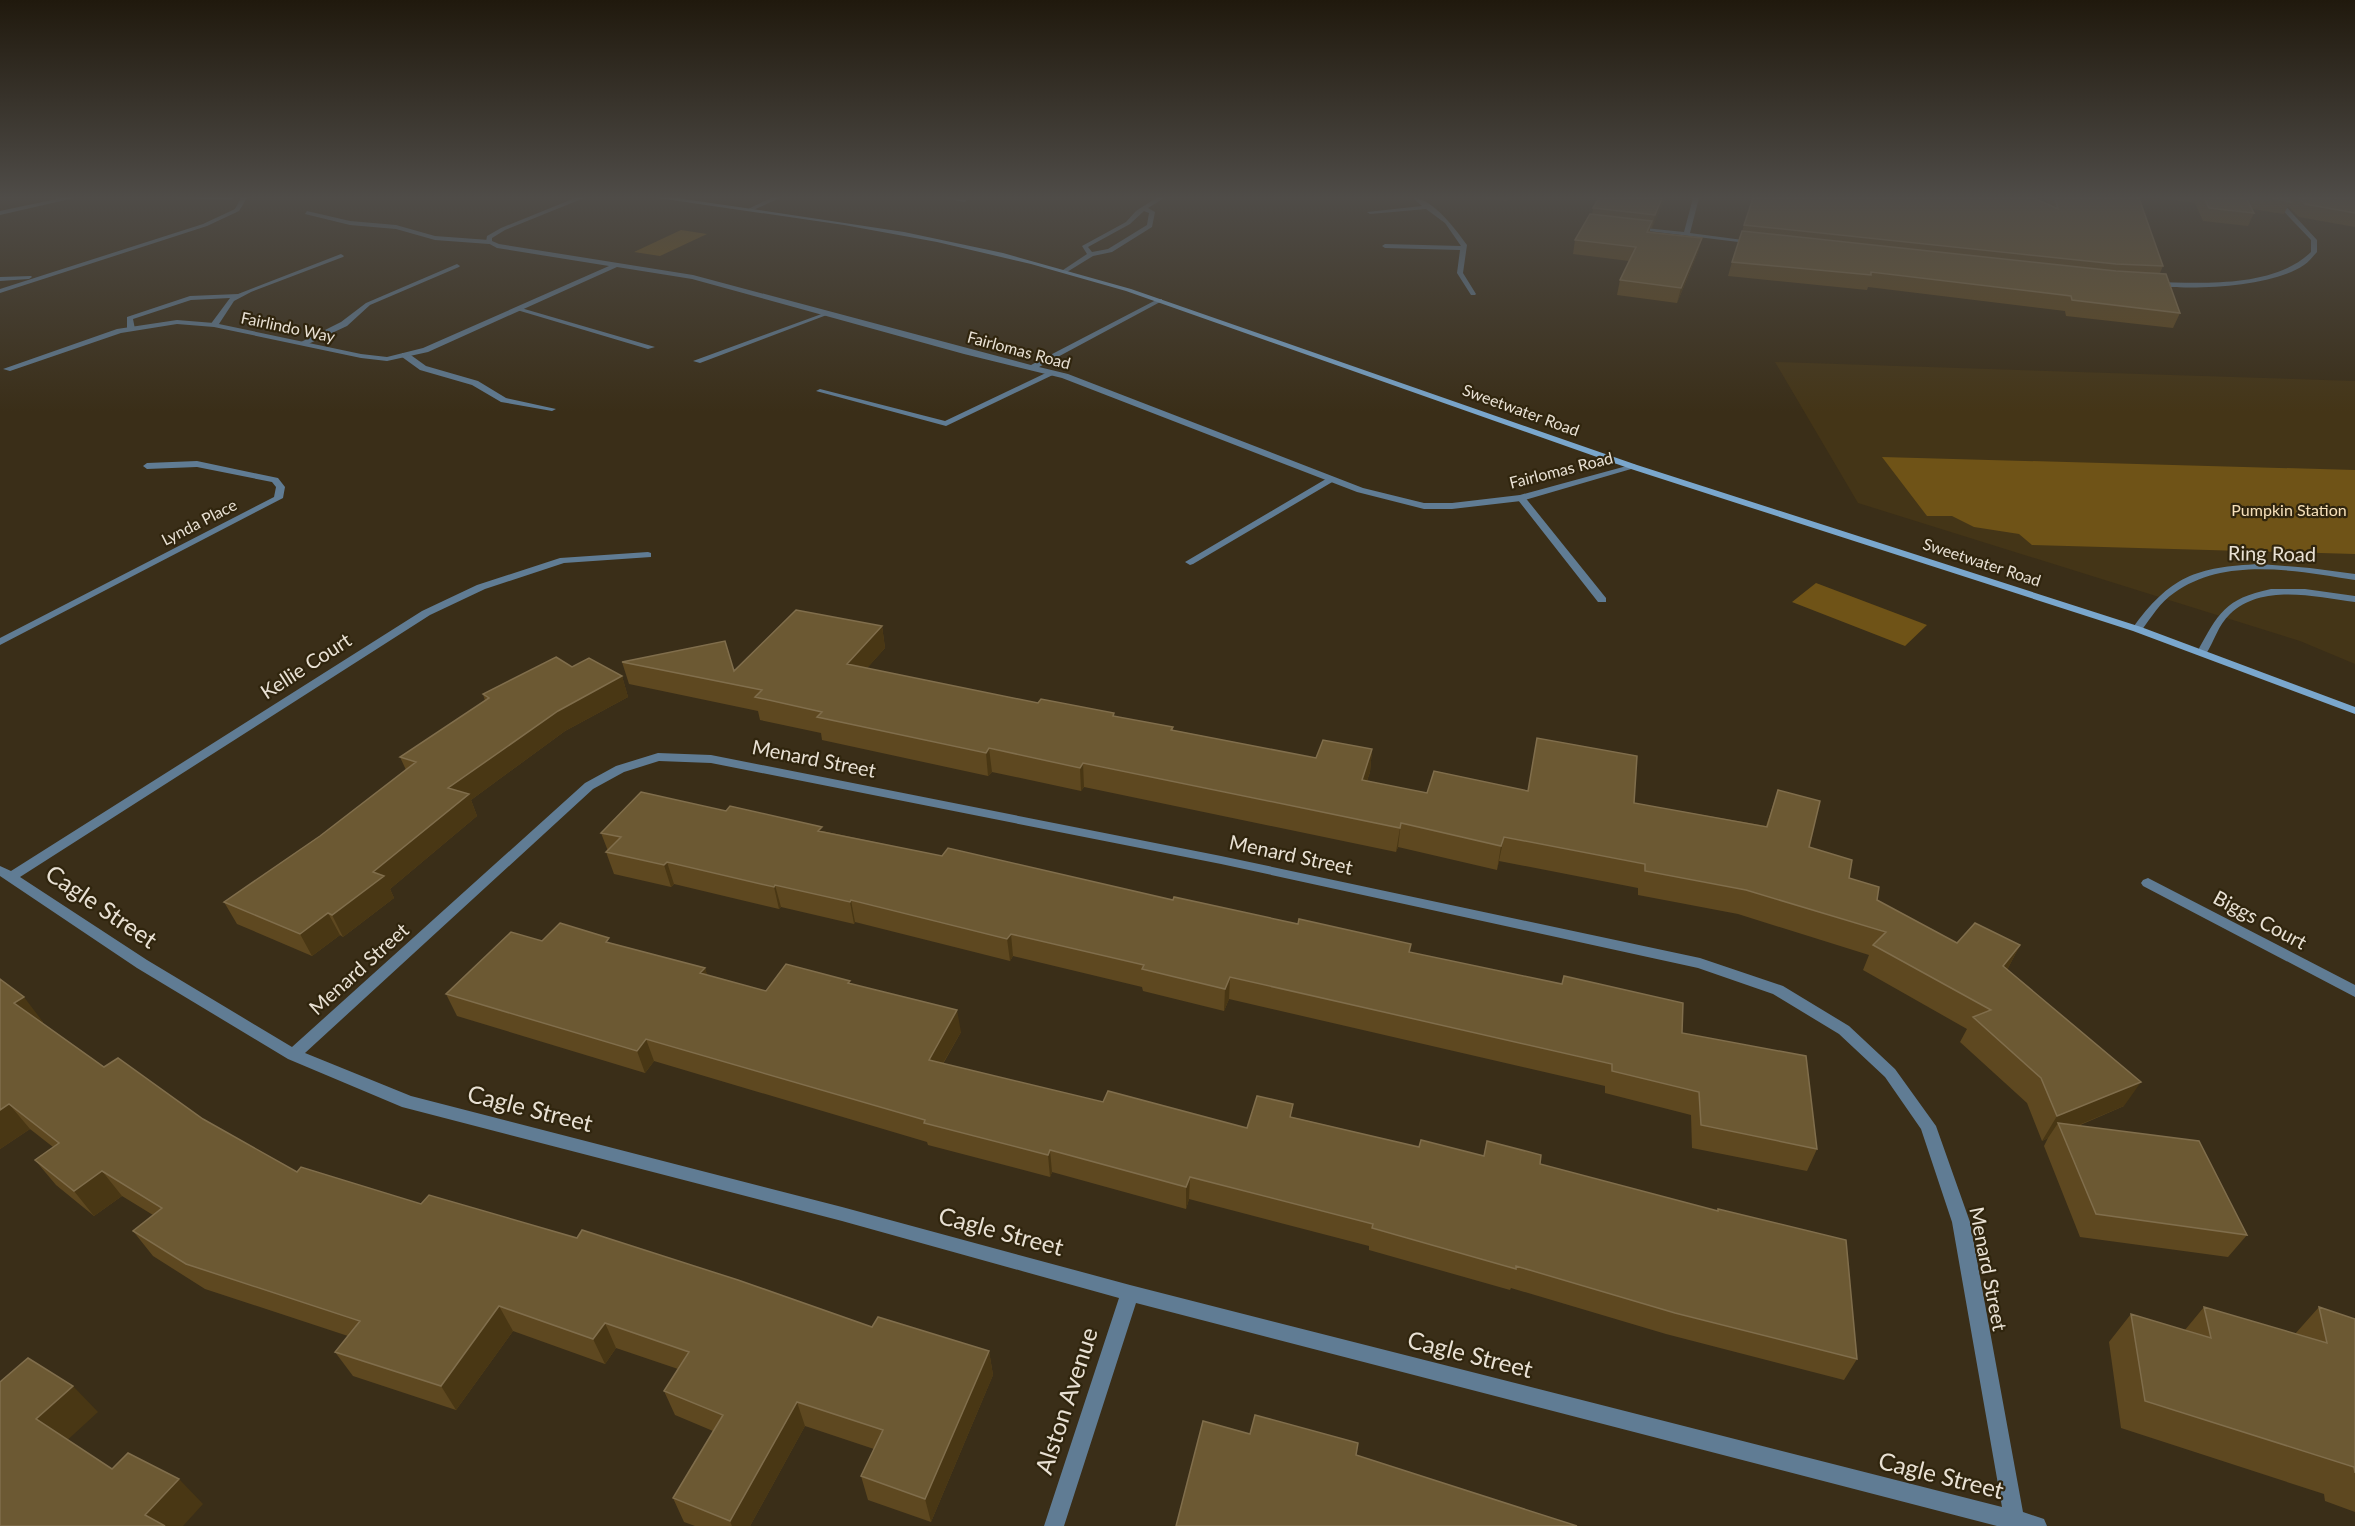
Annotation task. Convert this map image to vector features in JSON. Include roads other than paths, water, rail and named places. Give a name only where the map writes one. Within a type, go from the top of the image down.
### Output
[{"type":"main road","name":"Sweetwater Road","points":[[1057,269],[1160,300],[1634,467],[2137,629],[2355,711]]},
{"type":"street","points":[[0,291],[66,269]]},
{"type":"street","points":[[214,325],[232,300],[306,269]]},
{"type":"street","points":[[303,342],[344,324],[368,304],[449,269]]},
{"type":"street","name":"Fairlindo Way","points":[[7,369],[131,329],[177,322],[214,325],[361,356],[387,359],[425,350],[607,269]]},
{"type":"street","name":"Fairlomas Road","points":[[637,269],[693,277],[1053,373],[1360,490],[1424,506],[1452,506],[1521,498],[1634,467]]},
{"type":"street","points":[[1460,269],[1460,273],[1473,294]]},
{"type":"street","points":[[2150,284],[2197,284],[2245,280],[2290,269]]},
{"type":"street","points":[[0,279],[45,276]]},
{"type":"street","points":[[131,329],[129,318],[190,298],[240,296]]},
{"type":"street","points":[[1032,368],[1160,300]]},
{"type":"street","points":[[519,309],[651,347]]},
{"type":"street","points":[[696,361],[829,313]]},
{"type":"street","points":[[405,355],[423,368],[475,383],[504,400],[552,410]]},
{"type":"street","points":[[820,391],[946,424],[1053,373]]},
{"type":"street","name":"Lynda Place","points":[[0,642],[278,498],[281,487],[274,480],[197,464],[147,466]]},
{"type":"street","points":[[1190,562],[1331,479]]},
{"type":"street","points":[[1521,498],[1602,600]]},
{"type":"street","name":"Kellie Court","points":[[6,873],[426,613],[482,587],[563,560],[648,555]]},
{"type":"street","name":"Ring Road","points":[[2137,629],[2170,591],[2191,579],[2227,568],[2272,568],[2355,577]]},
{"type":"street","name":"Ring Road","points":[[2202,652],[2224,613],[2244,598],[2270,592],[2355,599]]},
{"type":"street","name":"Menard Street","points":[[293,1055],[589,786],[620,769],[658,757],[711,759],[757,768],[1221,860],[1700,963],[1778,990],[1844,1030],[1890,1073],[1928,1126],[1961,1222],[2014,1519]]},
{"type":"street","name":"Cagle Street","points":[[6,873],[142,964],[293,1055],[408,1102],[842,1214],[1130,1293],[2037,1526]]},
{"type":"street","name":"Biggs Court","points":[[2148,883],[2355,992]]},
{"type":"street","name":"Alston Avenue","points":[[1053,1526],[1130,1293]]},
{"type":"park label","name":"Pumpkin Station","points":[[2289,510]]}]
